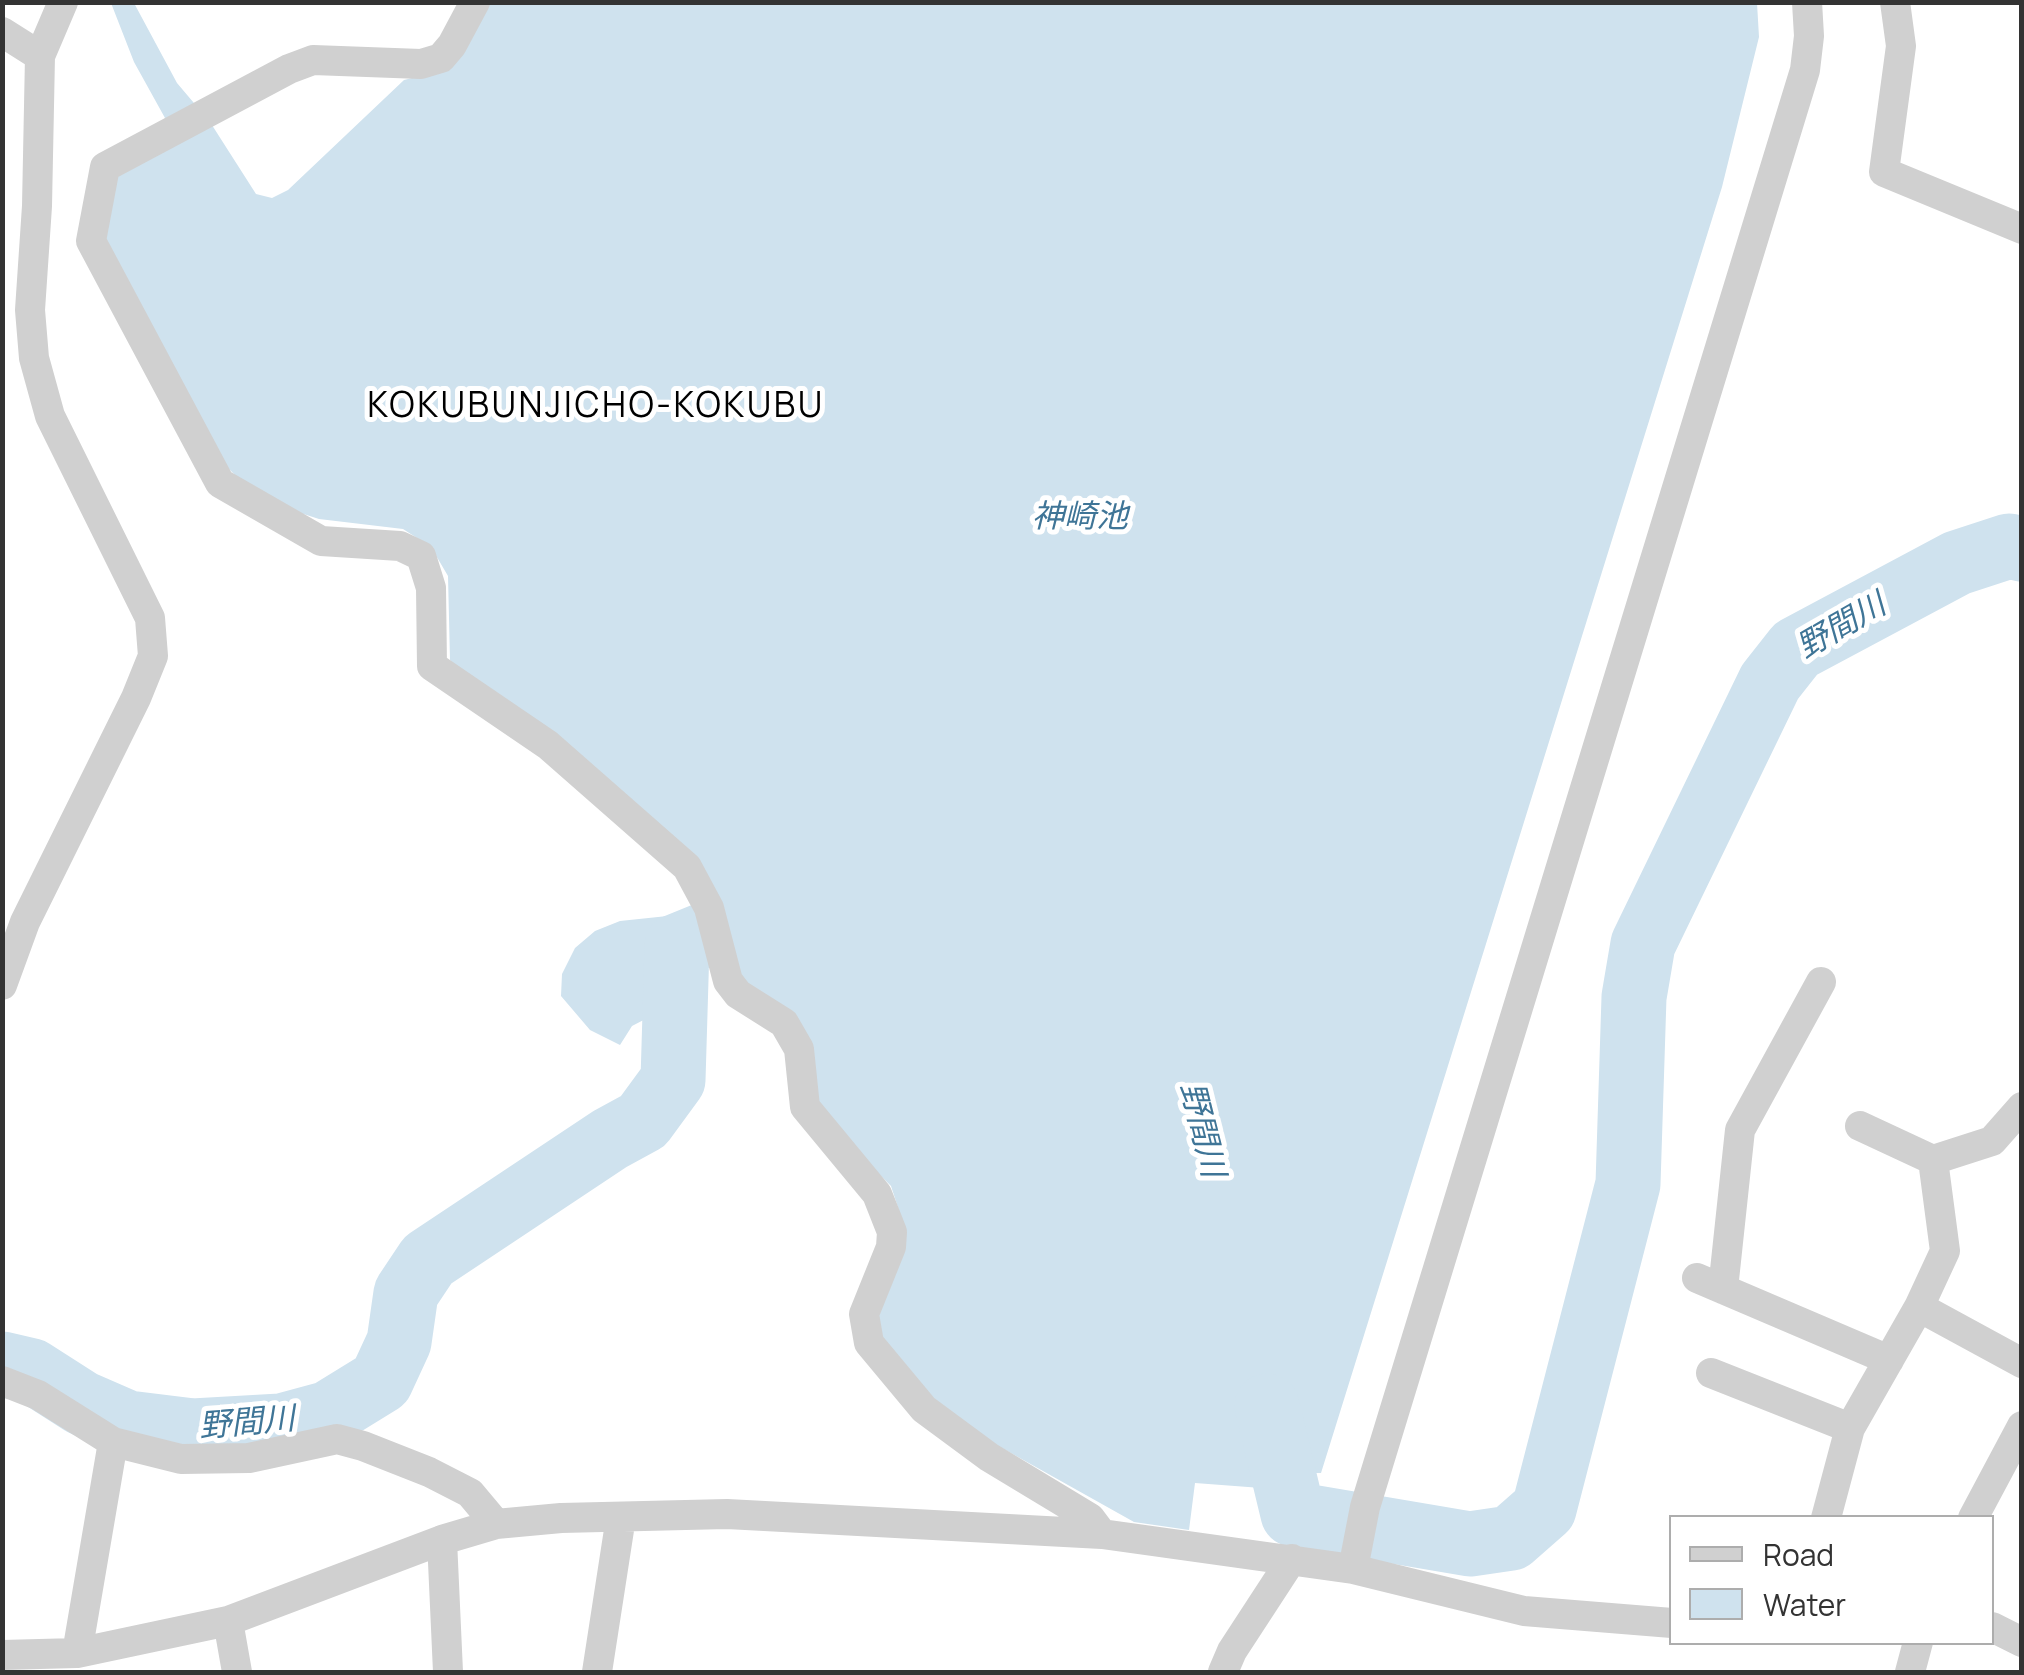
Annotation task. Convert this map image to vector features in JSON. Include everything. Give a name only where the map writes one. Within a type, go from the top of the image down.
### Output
[{"type":"street","points":[[2,985],[14,919],[136,698],[154,656],[150,618],[50,416],[34,358],[30,310],[40,56],[63,2]]},
{"type":"street","points":[[475,2],[452,45],[440,58],[421,64],[313,60],[290,68],[105,167],[91,241],[220,483],[321,542],[400,546],[422,556],[432,588],[432,666],[562,758],[687,867],[709,908],[728,981],[738,994],[784,1023],[799,1049],[805,1107],[877,1194],[892,1232],[864,1314],[869,1343],[924,1410],[988,1457],[1090,1518],[1102,1534]]},
{"type":"street","points":[[1355,1560],[1365,1507],[1804,70],[1809,36],[1807,2]]},
{"type":"street","points":[[1895,2],[1901,46],[1884,172],[2022,230]]},
{"type":"street","points":[[2,32],[40,56]]},
{"type":"street","points":[[2,357],[34,358]]},
{"type":"street","points":[[1821,982],[1740,1130],[1710,1284],[1889,1360]]},
{"type":"street","points":[[1860,1126],[1933,1160],[1992,1141],[2022,1108]]},
{"type":"street","points":[[1827,1515],[1850,1428],[1919,1307],[1944,1251],[1933,1160]]},
{"type":"street","points":[[1919,1307],[2022,1363]]},
{"type":"street","points":[[1711,1373],[1850,1428]]},
{"type":"street","points":[[2,1381],[38,1395],[113,1442],[182,1460],[249,1458],[337,1440],[429,1472],[470,1494],[496,1524]]},
{"type":"street","points":[[1975,1515],[2022,1426]]},
{"type":"street","points":[[77,1652],[113,1442]]},
{"type":"street","points":[[2,1655],[77,1652],[228,1621],[442,1540],[496,1524],[621,1516],[727,1514],[1102,1534],[1292,1558],[1355,1560],[1524,1611],[1669,1623]]},
{"type":"street","points":[[596,1672],[621,1516]]},
{"type":"street","points":[[442,1540],[448,1672]]},
{"type":"street","points":[[1223,1672],[1232,1651],[1292,1558]]},
{"type":"street","points":[[228,1621],[237,1672]]},
{"type":"street","points":[[1994,1629],[2022,1642]]},
{"type":"street","points":[[1910,1672],[1917,1645]]},
{"type":"water","name":"神崎池","points":[[111,3],[134,3],[177,83],[210,122],[256,194],[272,198],[288,190],[404,80],[436,72],[486,3],[1757,3],[1759,37],[1722,187],[1321,1473],[1307,1473],[1301,1491],[1195,1483],[1189,1530],[1134,1522],[993,1443],[933,1399],[881,1340],[874,1316],[905,1229],[891,1186],[822,1117],[811,1085],[741,986],[719,904],[461,674],[450,660],[448,576],[431,547],[403,529],[319,519],[285,508],[238,478],[220,460],[103,248],[116,176],[165,118],[134,62]]},
{"type":"water","points":[[696,913],[709,962],[693,1003],[657,1013],[632,1026],[620,1045],[590,1030],[561,996],[562,974],[575,948],[595,931],[620,921]]},
{"type":"waterway","name":"野間川","points":[[1267,1406],[1293,1514],[1470,1544],[1511,1538],[1544,1509],[1628,1184],[1634,997],[1643,944],[1770,682],[1796,649],[1957,563],[2009,546],[2022,549]]},
{"type":"waterway","name":"野間川","points":[[2,1364],[32,1371],[82,1403],[128,1423],[193,1431],[281,1426],[329,1413],[381,1381],[399,1342],[406,1293],[428,1260],[643,1121],[673,1080],[677,946],[704,935]]},
{"type":"district","name":"KOKUBUNJICHO-KOKUBU","points":[[596,407]]}]
